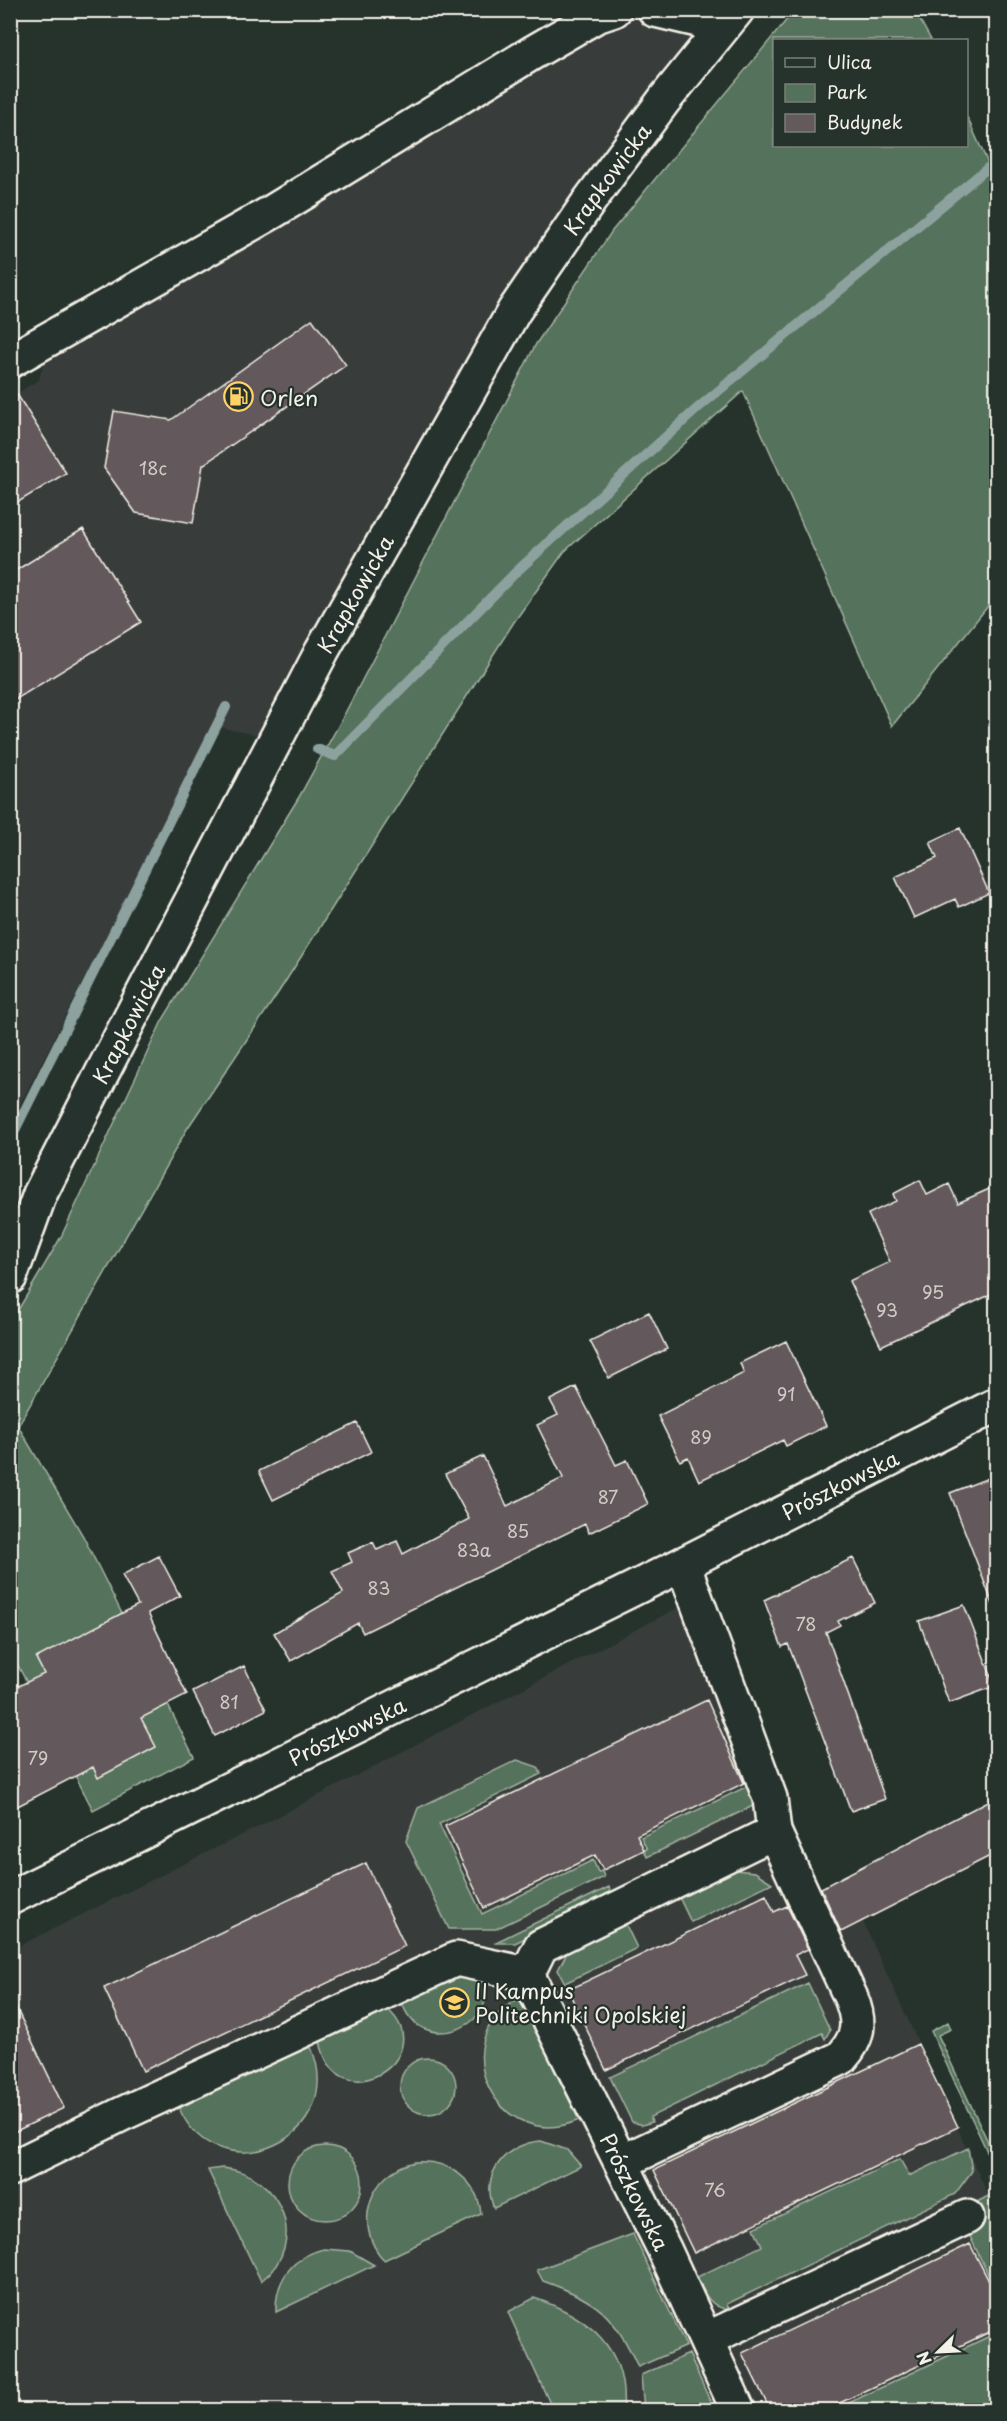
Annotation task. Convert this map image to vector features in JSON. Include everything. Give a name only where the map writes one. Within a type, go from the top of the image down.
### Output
[{"type":"street","points":[[10,361],[272,212],[532,53],[596,16],[614,10]]},
{"type":"street","name":"Krapkowicka","points":[[655,10],[730,18]]},
{"type":"street","name":"Krapkowicka","points":[[10,1277],[40,1194],[322,651],[514,311],[596,191],[730,18]]},
{"type":"street","name":"Krapkowicka","points":[[10,1236],[40,1194]]},
{"type":"street","name":"Prószkowska","points":[[10,1898],[683,1564],[996,1405]]},
{"type":"street","points":[[622,2162],[841,2058],[854,2044],[859,2029],[857,2013],[851,1998],[774,1832],[770,1798],[683,1564]]},
{"type":"street","points":[[10,2169],[122,2114],[456,1959],[527,1974],[541,1946],[774,1832]]},
{"type":"street","name":"Prószkowska","points":[[527,1974],[622,2162],[707,2339],[738,2410]]},
{"type":"street","points":[[707,2339],[967,2217]]},
{"type":"shaded area","points":[[614,11],[655,11],[723,26],[590,200],[276,739],[213,726],[11,1122],[11,397],[39,380],[51,337]]},
{"type":"shaded area","name":"II Kampus Politechniki Opolskiej","points":[[712,1590],[816,1891],[837,1934],[863,1922],[996,2212],[996,2405],[985,2410],[11,2410],[11,1950],[262,1825]]},
{"type":"green space","points":[[794,11],[915,11],[930,39],[773,39],[773,147],[968,147],[968,119],[996,181],[996,596],[892,726],[743,391],[564,552],[514,622],[278,993],[187,1129],[18,1426],[83,1536],[194,1757],[93,1810],[11,1652],[11,1322],[61,1237],[162,1021],[299,797],[342,719],[536,344],[612,231]]},
{"type":"green space","points":[[517,1760],[538,1767],[541,1774],[439,1824],[482,1914],[593,1860],[598,1872],[602,1871],[604,1877],[496,1929],[449,1929],[406,1841],[418,1808]]},
{"type":"green space","points":[[752,1784],[759,1803],[647,1857],[644,1850],[647,1849],[641,1837]]},
{"type":"green space","points":[[735,1870],[755,1872],[772,1883],[691,1922],[678,1895]]},
{"type":"green space","points":[[609,1887],[613,1895],[515,1943],[494,1943]]},
{"type":"green space","points":[[624,1921],[637,1948],[565,1983],[558,1970],[568,1951]]},
{"type":"green space","points":[[466,1976],[486,1980],[486,1998],[479,2013],[468,2024],[453,2030],[438,2032],[423,2028],[410,2018],[402,2002],[448,1980]]},
{"type":"green space","points":[[808,1983],[830,2030],[825,2039],[822,2033],[650,2117],[652,2122],[642,2125],[632,2122],[610,2077]]},
{"type":"green space","points":[[518,1999],[579,2120],[550,2127],[524,2122],[504,2108],[489,2088],[482,2065],[484,2040],[495,2017]]},
{"type":"green space","points":[[387,2009],[401,2027],[402,2046],[394,2062],[380,2074],[363,2080],[345,2078],[330,2065],[320,2041]]},
{"type":"green space","points":[[948,2022],[951,2029],[938,2035],[996,2159],[996,2174],[988,2178],[989,2156],[931,2031]]},
{"type":"green space","points":[[310,2045],[318,2078],[313,2107],[297,2129],[275,2145],[249,2152],[222,2149],[198,2135],[179,2108]]},
{"type":"green space","points":[[422,2058],[434,2058],[448,2066],[456,2080],[454,2097],[448,2106],[434,2114],[422,2114],[405,2102],[400,2092],[400,2080],[412,2063]]},
{"type":"green space","points":[[541,2141],[567,2150],[581,2166],[494,2208],[490,2195],[490,2183],[499,2162],[517,2148]]},
{"type":"green space","points":[[318,2146],[332,2146],[346,2152],[356,2162],[362,2176],[360,2197],[346,2214],[332,2220],[318,2220],[304,2214],[294,2204],[288,2190],[288,2176],[294,2162],[304,2152]]},
{"type":"green space","points":[[968,2148],[972,2171],[955,2194],[727,2304],[729,2310],[712,2303],[705,2294],[697,2277],[762,2246],[754,2228],[900,2159],[909,2176]]},
{"type":"green space","points":[[415,2162],[439,2164],[459,2174],[474,2191],[481,2214],[384,2260],[374,2246],[369,2232],[370,2202],[386,2177],[399,2168]]},
{"type":"green space","points":[[222,2168],[242,2172],[260,2182],[273,2195],[282,2211],[286,2229],[284,2247],[276,2265],[261,2281],[208,2170]]},
{"type":"green space","points":[[996,2192],[996,2291],[966,2228],[971,2205]]},
{"type":"green space","points":[[633,2234],[686,2346],[638,2367],[621,2334],[602,2312],[577,2295],[543,2281],[537,2270]]},
{"type":"green space","points":[[324,2249],[350,2251],[374,2265],[276,2312],[279,2290],[288,2271],[303,2257]]},
{"type":"green space","points":[[534,2298],[571,2314],[601,2338],[619,2369],[623,2388],[623,2410],[553,2410],[508,2312]]},
{"type":"green space","points":[[996,2333],[996,2410],[834,2410]]},
{"type":"green space","points":[[689,2354],[714,2410],[644,2410],[641,2375]]},
{"type":"building","points":[[312,319],[346,365],[203,465],[193,523],[136,513],[104,468],[114,411],[171,420]]},
{"type":"building","points":[[10,383],[66,473],[10,507]]},
{"type":"building","points":[[83,529],[141,622],[10,703],[10,574]]},
{"type":"building","points":[[960,828],[989,893],[959,907],[955,899],[914,918],[895,877],[937,858],[930,842]]},
{"type":"building","points":[[920,1180],[927,1195],[949,1184],[958,1203],[996,1186],[996,1292],[881,1346],[849,1281],[890,1262],[868,1214],[896,1201],[893,1194]]},
{"type":"building","points":[[649,1312],[667,1349],[609,1378],[590,1341]]},
{"type":"building","points":[[786,1341],[826,1426],[786,1446],[783,1440],[699,1481],[688,1457],[680,1461],[658,1416],[744,1373],[740,1363]]},
{"type":"building","points":[[576,1387],[616,1465],[627,1460],[648,1504],[589,1533],[585,1524],[363,1633],[358,1623],[291,1661],[274,1633],[343,1593],[332,1571],[352,1562],[348,1553],[373,1542],[377,1550],[397,1541],[403,1554],[469,1519],[445,1474],[483,1456],[507,1506],[563,1478],[537,1425],[558,1415],[550,1400]]},
{"type":"building","points":[[357,1423],[371,1452],[273,1500],[259,1471]]},
{"type":"building","points":[[996,1475],[996,1606],[994,1607],[950,1493]]},
{"type":"building","points":[[159,1556],[180,1596],[148,1613],[187,1695],[141,1718],[156,1747],[98,1778],[93,1767],[10,1810],[10,1690],[44,1674],[36,1658],[138,1605],[122,1575]]},
{"type":"building","points":[[853,1558],[875,1603],[838,1621],[840,1625],[826,1632],[885,1799],[851,1811],[788,1644],[782,1647],[764,1600]]},
{"type":"building","points":[[964,1605],[995,1686],[949,1703],[919,1621]]},
{"type":"building","points":[[244,1666],[266,1710],[215,1736],[193,1692]]},
{"type":"building","points":[[707,1700],[744,1783],[637,1835],[644,1850],[622,1861],[603,1870],[595,1855],[484,1908],[445,1826]]},
{"type":"building","points":[[996,1797],[996,1853],[841,1932],[821,1888]]},
{"type":"building","points":[[366,1863],[405,1946],[143,2071],[104,1988]]},
{"type":"building","points":[[766,1895],[774,1912],[787,1906],[808,1949],[795,1955],[805,1975],[606,2070],[568,1990]]},
{"type":"building","points":[[10,1995],[64,2108],[10,2134]]},
{"type":"building","points":[[918,2044],[958,2127],[694,2253],[654,2170]]},
{"type":"building","points":[[970,2244],[996,2295],[996,2329],[825,2410],[770,2410],[742,2353]]},
{"type":"waterway","points":[[317,749],[335,756],[517,571],[699,407],[996,161]]},
{"type":"waterway","points":[[10,1140],[226,707]]},
{"type":"place","name":"Orlen","points":[[239,397]]},
{"type":"place","name":"II Kampus Politechniki Opolskiej","points":[[454,2002]]}]
